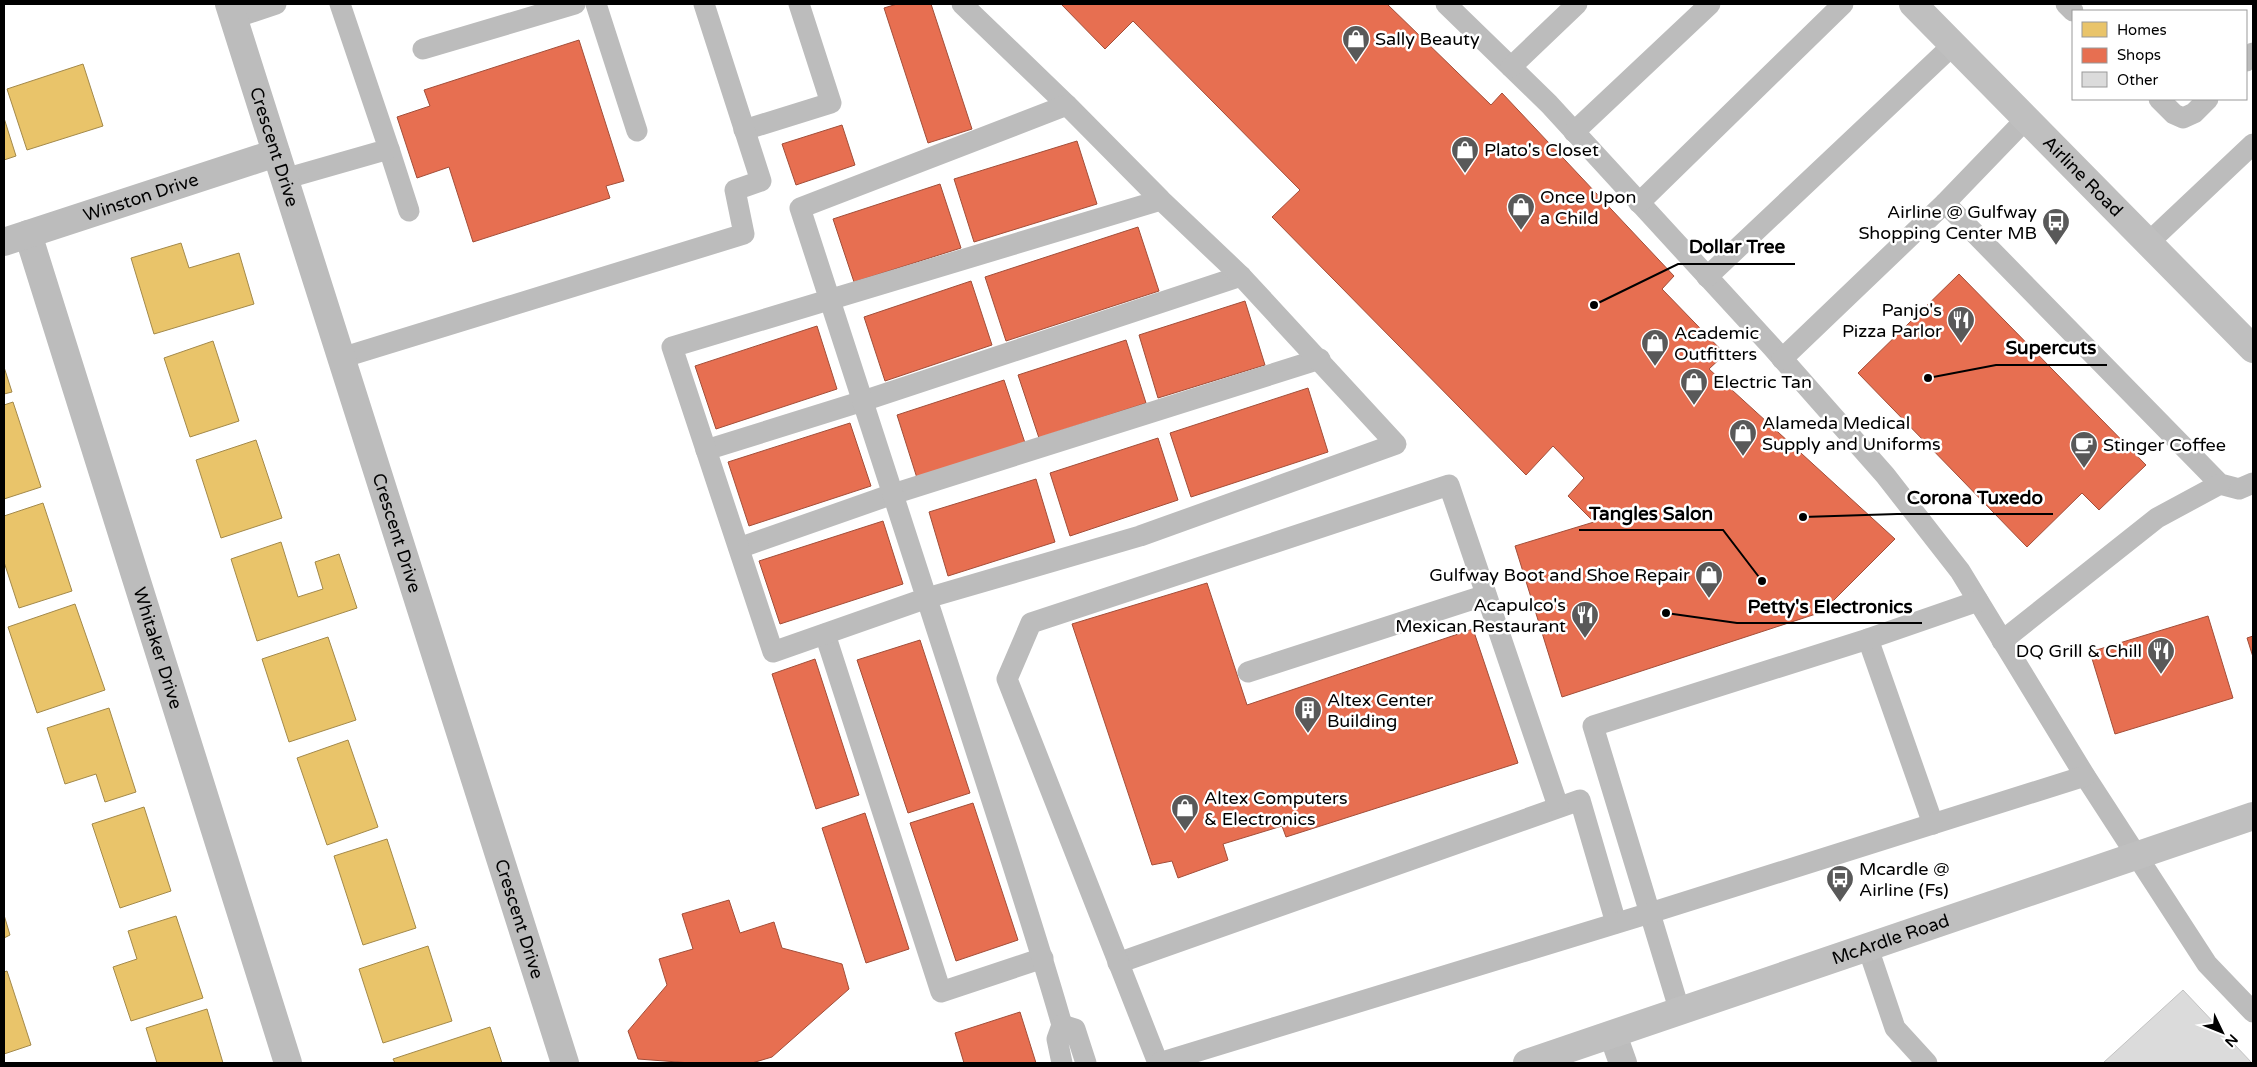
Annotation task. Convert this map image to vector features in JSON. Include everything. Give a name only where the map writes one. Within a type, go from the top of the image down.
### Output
[{"type":"main road","name":"Airline Road","points":[[1912,4],[2253,350]]},
{"type":"main road","name":"McArdle Road","points":[[1527,1063],[1612,1036],[2253,816]]},
{"type":"street","name":"Crescent Drive","points":[[231,11],[565,1063]]},
{"type":"street","name":"Winston Drive","points":[[16,238],[276,153]]},
{"type":"street","name":"Whitaker Drive","points":[[16,238],[288,1063]]},
{"type":"street","points":[[1612,1036],[1623,1063]]},
{"type":"lane","points":[[231,11],[276,4]]},
{"type":"lane","points":[[340,4],[408,211]]},
{"type":"lane","points":[[423,49],[575,4]]},
{"type":"lane","points":[[596,4],[638,131]]},
{"type":"lane","points":[[341,358],[744,234],[735,190],[761,182],[704,4]]},
{"type":"lane","points":[[744,130],[831,103],[799,4]]},
{"type":"lane","points":[[962,4],[1067,105],[1160,200],[1241,276],[1396,444],[1140,536],[927,598],[773,652],[672,348],[1160,200]]},
{"type":"lane","points":[[1446,4],[1574,132],[1782,359],[1885,475],[1960,572],[2085,776],[2207,964],[2253,1012]]},
{"type":"lane","points":[[1511,67],[1577,4]]},
{"type":"lane","points":[[1574,132],[1710,4]]},
{"type":"lane","points":[[1639,203],[1843,4]]},
{"type":"lane","points":[[1707,277],[1953,45]]},
{"type":"lane","points":[[2160,100],[2174,114],[2183,118],[2194,113],[2207,100]]},
{"type":"lane","points":[[1062,1063],[1057,1039],[1062,1025],[1043,958],[800,208],[1067,105]]},
{"type":"lane","points":[[1782,359],[1945,203],[2026,119]]},
{"type":"lane","points":[[2148,243],[2253,144]]},
{"type":"lane","points":[[284,179],[389,149]]},
{"type":"lane","points":[[1945,203],[2220,484],[2239,489],[2253,483]]},
{"type":"lane","points":[[706,450],[863,401],[1241,276]]},
{"type":"lane","points":[[739,548],[893,494],[1320,360]]},
{"type":"lane","points":[[2002,641],[2157,518],[2220,484]]},
{"type":"lane","points":[[1558,806],[1449,485],[1031,623],[1007,679],[1159,1063],[1650,914],[2085,776]]},
{"type":"lane","points":[[1248,672],[1486,595]]},
{"type":"lane","points":[[1680,1012],[1593,726],[1868,639],[1978,601]]},
{"type":"lane","points":[[825,634],[941,992],[1043,958]]},
{"type":"lane","points":[[1868,639],[1933,824]]},
{"type":"lane","points":[[1118,963],[1558,806],[1580,800],[1616,923]]},
{"type":"lane","points":[[1868,948],[1895,1028],[1927,1063]]},
{"type":"lane","points":[[1062,1025],[1075,1029],[1086,1063]]},
{"type":"building: Homes","points":[[83,64],[103,126],[27,150],[7,89]]},
{"type":"building: Homes","points":[[4,118],[16,156],[4,160]]},
{"type":"building: Homes","points":[[181,243],[189,268],[239,253],[254,304],[154,334],[131,258]]},
{"type":"building: Homes","points":[[213,341],[239,421],[190,437],[164,358]]},
{"type":"building: Homes","points":[[4,367],[12,392],[4,394]]},
{"type":"building: Homes","points":[[13,402],[41,487],[4,499],[4,405]]},
{"type":"building: Homes","points":[[256,440],[282,518],[221,538],[196,460]]},
{"type":"building: Homes","points":[[43,503],[72,591],[19,608],[4,562],[4,516]]},
{"type":"building: Homes","points":[[281,542],[298,597],[323,589],[315,562],[339,554],[357,608],[257,641],[231,559]]},
{"type":"building: Homes","points":[[75,604],[105,690],[37,713],[8,627]]},
{"type":"building: Homes","points":[[328,637],[356,720],[289,742],[262,659]]},
{"type":"building: Homes","points":[[109,708],[136,792],[105,802],[96,774],[65,784],[47,728]]},
{"type":"building: Homes","points":[[348,740],[378,827],[327,845],[297,758]]},
{"type":"building: Homes","points":[[144,807],[171,891],[120,908],[92,824]]},
{"type":"building: Homes","points":[[387,839],[416,928],[363,945],[334,856]]},
{"type":"building: Homes","points":[[4,915],[10,935],[4,938]]},
{"type":"building: Homes","points":[[176,916],[203,998],[131,1021],[113,967],[137,959],[128,931]]},
{"type":"building: Homes","points":[[428,946],[452,1021],[383,1043],[359,969]]},
{"type":"building: Homes","points":[[7,971],[31,1045],[4,1054],[4,972]]},
{"type":"building: Homes","points":[[207,1009],[223,1063],[157,1063],[146,1028]]},
{"type":"building: Homes","points":[[490,1027],[502,1063],[395,1063],[393,1059]]},
{"type":"building: Shops","points":[[897,4],[931,4],[972,129],[928,143],[884,8]]},
{"type":"building: Shops","points":[[1061,4],[1387,4],[1491,105],[1502,93],[1674,276],[1662,289],[1725,354],[1709,369],[1895,539],[1822,612],[1562,697],[1515,546],[1594,522],[1568,496],[1584,478],[1553,446],[1526,475],[1272,217],[1300,190],[1133,21],[1105,49]]},
{"type":"building: Shops","points":[[579,40],[624,181],[606,186],[610,198],[473,242],[449,167],[417,178],[397,117],[430,106],[424,90]]},
{"type":"building: Shops","points":[[842,125],[855,165],[796,185],[782,144]]},
{"type":"building: Shops","points":[[1077,141],[1097,204],[974,242],[954,179]]},
{"type":"building: Shops","points":[[940,184],[961,248],[854,282],[833,219]]},
{"type":"building: Shops","points":[[1138,227],[1159,291],[1006,341],[985,277]]},
{"type":"building: Shops","points":[[1959,274],[2146,465],[2099,510],[2082,493],[2027,547],[1858,373]]},
{"type":"building: Shops","points":[[971,281],[992,345],[885,381],[864,317]]},
{"type":"building: Shops","points":[[1245,301],[1265,365],[1158,398],[1139,335]]},
{"type":"building: Shops","points":[[817,326],[837,389],[716,429],[695,366]]},
{"type":"building: Shops","points":[[1126,340],[1146,403],[1039,438],[1018,375]]},
{"type":"building: Shops","points":[[1004,380],[1025,443],[917,478],[897,415]]},
{"type":"building: Shops","points":[[1308,388],[1328,452],[1191,497],[1170,433]]},
{"type":"building: Shops","points":[[850,423],[871,486],[749,526],[728,462]]},
{"type":"building: Shops","points":[[1158,438],[1178,500],[1070,536],[1050,473]]},
{"type":"building: Shops","points":[[1036,479],[1055,542],[948,576],[929,512]]},
{"type":"building: Shops","points":[[883,521],[903,584],[780,624],[759,561]]},
{"type":"building: Shops","name":"Altex Center Building","points":[[1207,583],[1247,705],[1473,629],[1518,763],[1286,837],[1282,826],[1223,844],[1228,860],[1178,878],[1172,861],[1152,865],[1072,624]]},
{"type":"building: Shops","points":[[2208,616],[2233,698],[2115,734],[2090,652]]},
{"type":"building: Shops","points":[[2253,636],[2253,657],[2247,638]]},
{"type":"building: Shops","points":[[920,640],[970,793],[908,813],[857,660]]},
{"type":"building: Shops","points":[[815,659],[859,795],[816,809],[772,674]]},
{"type":"building: Shops","points":[[973,803],[1018,940],[956,961],[910,823]]},
{"type":"building: Shops","points":[[865,813],[909,949],[866,963],[822,828]]},
{"type":"building: Shops","points":[[729,900],[740,933],[774,922],[782,948],[842,964],[849,989],[772,1057],[752,1063],[691,1063],[638,1059],[628,1031],[667,985],[659,959],[693,949],[682,914]]},
{"type":"building: Shops","points":[[1020,1012],[1036,1063],[964,1063],[955,1033]]},
{"type":"building: Other","points":[[2183,990],[2252,1063],[2103,1063]]},
{"type":"place","name":"Sally Beauty","points":[[1356,63]]},
{"type":"place","name":"Plato's Closet","points":[[1465,174]]},
{"type":"place","name":"Once Upon a Child","points":[[1521,231]]},
{"type":"place","name":"Airline @ Gulfway Shopping Center MB","points":[[2056,246]]},
{"type":"place","name":"Dollar Tree","points":[[1594,305]]},
{"type":"place","name":"Panjo's Pizza Parlor","points":[[1961,344]]},
{"type":"place","name":"Academic Outfitters","points":[[1655,367]]},
{"type":"place","name":"Supercuts","points":[[1928,378]]},
{"type":"place","name":"Electric Tan","points":[[1694,406]]},
{"type":"place","name":"Alameda Medical Supply and Uniforms","points":[[1743,457]]},
{"type":"place","name":"Stinger Coffee","points":[[2084,469]]},
{"type":"place","name":"Corona Tuxedo","points":[[1803,517]]},
{"type":"place","name":"Tangles Salon","points":[[1762,581]]},
{"type":"place","name":"Gulfway Boot and Shoe Repair","points":[[1709,599]]},
{"type":"place","name":"Petty's Electronics","points":[[1666,613]]},
{"type":"place","name":"Acapulco's Mexican Restaurant","points":[[1585,639]]},
{"type":"place","name":"DQ Grill & Chill","points":[[2161,675]]},
{"type":"place","name":"Altex Center Building","points":[[1308,734]]},
{"type":"place","name":"Altex Computers & Electronics","points":[[1185,832]]},
{"type":"place","name":"Mcardle @ Airline (Fs)","points":[[1840,903]]}]
